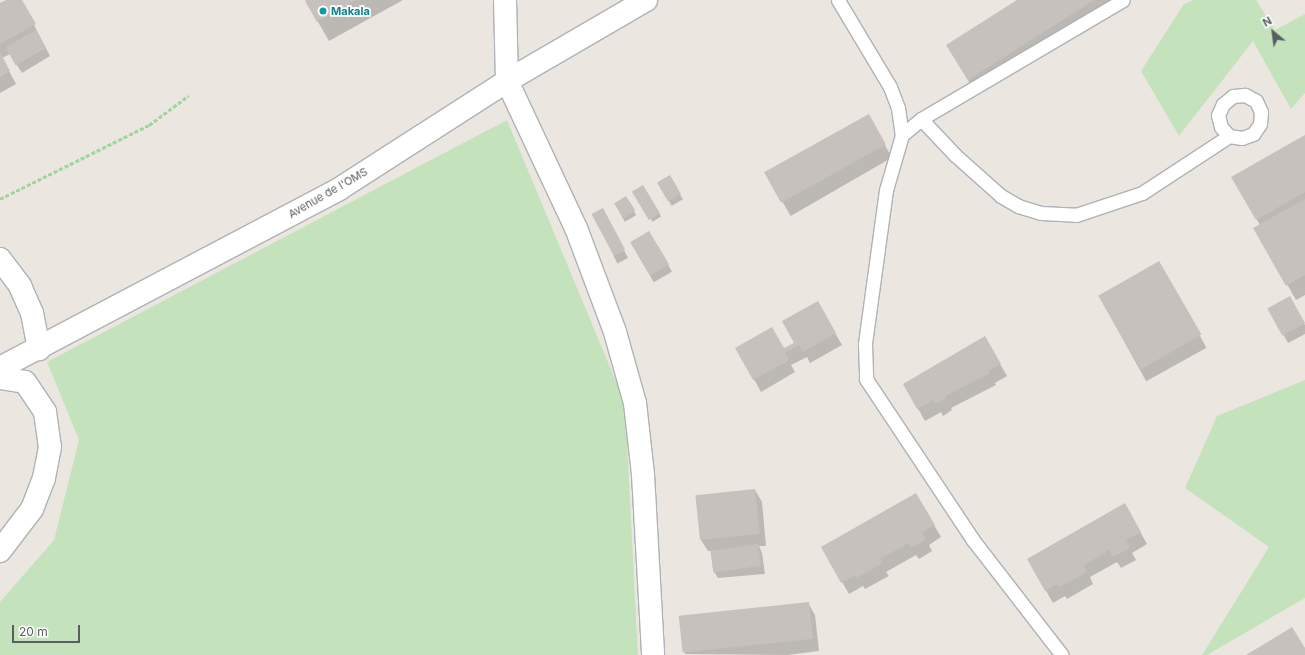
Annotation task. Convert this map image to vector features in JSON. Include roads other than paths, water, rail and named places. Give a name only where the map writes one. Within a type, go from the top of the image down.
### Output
[{"type":"street","points":[[505,0],[508,82],[576,228],[615,332],[635,403],[643,474],[653,655]]},
{"type":"street","name":"Avenue de l'OMS","points":[[0,368],[40,349],[339,189],[508,82],[646,0]]},
{"type":"street","points":[[0,259],[20,286],[32,312],[40,349]]},
{"type":"street","points":[[0,378],[25,382],[45,412],[50,447],[44,478],[32,509],[0,551]]},
{"type":"lane","points":[[838,0],[890,87],[898,108],[902,135],[886,190],[865,344],[866,379],[973,540],[1062,655]]},
{"type":"lane","points":[[902,135],[920,119],[1123,0]]},
{"type":"lane","points":[[920,119],[1001,196],[1018,206],[1041,213],[1076,215],[1142,194],[1229,136]]},
{"type":"place","name":"Makala","points":[[323,11]]}]
